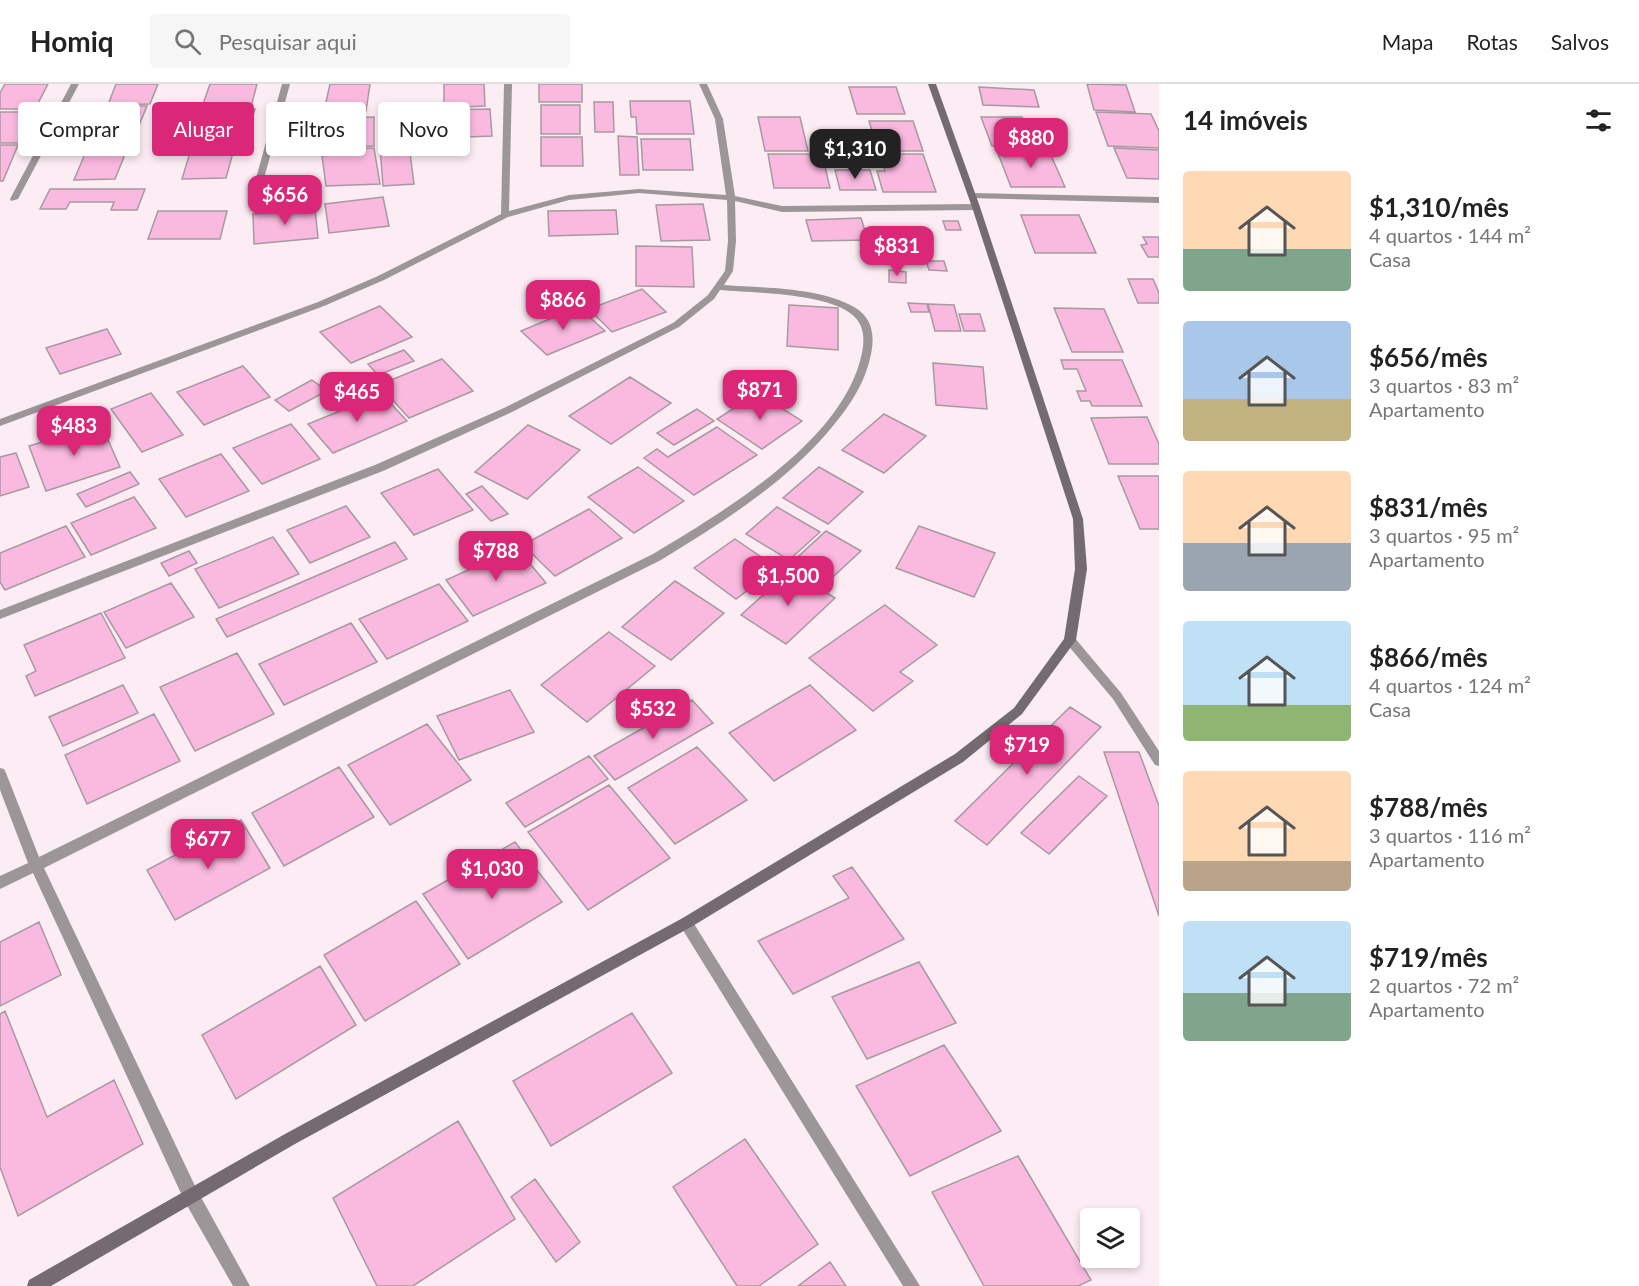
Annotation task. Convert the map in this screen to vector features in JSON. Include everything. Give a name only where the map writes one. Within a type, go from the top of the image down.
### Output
[{"type":"street","points":[[14,199],[75,84]]},
{"type":"street","points":[[254,200],[286,84]]},
{"type":"street","points":[[505,215],[508,84]]},
{"type":"street","points":[[0,615],[379,468],[497,415],[676,325],[711,297],[729,271],[732,242],[731,198],[719,118],[703,84]]},
{"type":"street","points":[[35,1286],[191,1196],[686,923],[959,758],[1018,711],[1070,640],[1081,569],[1078,519],[975,201],[932,84]]},
{"type":"street","points":[[0,423],[321,304],[381,279],[505,215],[569,198],[603,193],[678,192],[731,198],[782,209],[975,201],[1159,200]]},
{"type":"street","points":[[0,883],[657,557],[759,494],[807,452],[842,408],[863,374],[870,336],[861,317],[837,302],[812,297],[717,287]]},
{"type":"street","points":[[1070,640],[1117,696],[1159,761]]},
{"type":"street","points":[[0,773],[36,866],[191,1196],[242,1286]]},
{"type":"street","points":[[686,923],[912,1286]]},
{"type":"building","points":[[5,84],[48,84],[39,102],[18,102],[18,109],[0,109],[0,93]]},
{"type":"building","points":[[116,84],[158,84],[150,104],[109,102]]},
{"type":"building","points":[[210,84],[257,84],[252,102],[204,102]]},
{"type":"building","points":[[330,84],[370,84],[366,111],[366,102],[326,102]]},
{"type":"building","points":[[444,84],[484,84],[485,106],[470,107],[470,102],[444,102]]},
{"type":"building","points":[[539,84],[582,84],[582,102],[539,102]]},
{"type":"building","points":[[1087,84],[1126,85],[1135,112],[1094,110]]},
{"type":"building","points":[[849,87],[896,87],[905,114],[857,114]]},
{"type":"building","points":[[979,87],[1034,90],[1039,107],[983,105]]},
{"type":"building","points":[[630,101],[690,101],[694,134],[637,134],[636,117],[631,117]]},
{"type":"building","points":[[594,102],[613,102],[614,132],[595,132]]},
{"type":"building","points":[[541,105],[580,105],[580,134],[541,134]]},
{"type":"building","points":[[140,106],[147,106],[140,123]]},
{"type":"building","points":[[470,109],[490,109],[492,136],[470,137]]},
{"type":"building","points":[[0,112],[18,112],[18,143],[0,143]]},
{"type":"building","points":[[1096,112],[1151,114],[1159,131],[1159,148],[1108,146]]},
{"type":"building","points":[[366,117],[374,117],[374,146],[366,146]]},
{"type":"building","points":[[758,117],[800,117],[808,151],[765,151]]},
{"type":"building","points":[[981,117],[1022,117],[1034,147],[992,146]]},
{"type":"building","points":[[869,121],[913,121],[923,151],[878,151]]},
{"type":"building","points":[[618,136],[637,137],[639,175],[620,175]]},
{"type":"building","points":[[541,137],[582,137],[583,166],[541,166]]},
{"type":"building","points":[[641,139],[690,139],[693,170],[643,170]]},
{"type":"building","points":[[0,145],[18,145],[3,181],[0,181]]},
{"type":"building","points":[[366,148],[374,148],[380,184],[326,186],[322,156],[366,156]]},
{"type":"building","points":[[1114,148],[1159,150],[1159,179],[1127,178]]},
{"type":"building","points":[[997,151],[1049,151],[1065,187],[1011,187]]},
{"type":"building","points":[[768,154],[822,154],[830,188],[774,188]]},
{"type":"building","points":[[880,154],[923,154],[936,192],[883,192],[877,171],[885,171]]},
{"type":"building","points":[[84,156],[124,156],[115,179],[74,180]]},
{"type":"building","points":[[189,156],[232,156],[226,178],[182,179]]},
{"type":"building","points":[[381,156],[410,156],[414,184],[383,186]]},
{"type":"building","points":[[835,170],[870,170],[876,190],[840,190]]},
{"type":"building","points":[[50,189],[145,189],[137,210],[111,210],[114,202],[70,202],[66,209],[40,209]]},
{"type":"building","points":[[383,197],[389,226],[329,233],[325,204]]},
{"type":"building","points":[[703,204],[710,240],[661,241],[656,205]]},
{"type":"building","points":[[315,209],[318,238],[254,244],[253,214]]},
{"type":"building","points":[[616,210],[618,234],[549,236],[548,211]]},
{"type":"building","points":[[158,211],[227,211],[220,239],[148,239]]},
{"type":"building","points":[[1021,215],[1079,215],[1096,253],[1035,253]]},
{"type":"building","points":[[861,218],[868,240],[812,241],[806,220]]},
{"type":"building","points":[[943,221],[958,221],[961,230],[946,230]]},
{"type":"building","points":[[1143,237],[1159,237],[1159,257],[1148,257],[1141,245],[1147,244]]},
{"type":"building","points":[[636,246],[692,247],[694,287],[636,286]]},
{"type":"building","points":[[926,261],[944,261],[947,271],[929,270]]},
{"type":"building","points":[[889,270],[906,272],[906,283],[889,282]]},
{"type":"building","points":[[1128,279],[1153,279],[1159,293],[1159,303],[1138,303]]},
{"type":"building","points":[[642,289],[666,312],[612,332],[589,309]]},
{"type":"building","points":[[908,303],[927,304],[929,312],[911,312]]},
{"type":"building","points":[[928,304],[954,305],[961,331],[935,331]]},
{"type":"building","points":[[789,305],[838,308],[838,350],[787,346]]},
{"type":"building","points":[[380,306],[412,337],[351,363],[320,332]]},
{"type":"building","points":[[578,307],[605,331],[547,355],[521,331]]},
{"type":"building","points":[[1054,308],[1104,309],[1123,352],[1072,352]]},
{"type":"building","points":[[959,314],[980,314],[985,331],[964,331]]},
{"type":"building","points":[[107,329],[121,354],[60,374],[46,348]]},
{"type":"building","points":[[404,350],[414,361],[378,375],[368,364]]},
{"type":"building","points":[[442,359],[473,391],[409,418],[379,385]]},
{"type":"building","points":[[1061,360],[1122,360],[1142,406],[1092,406],[1090,401],[1081,401],[1077,391],[1086,391],[1077,369],[1064,369]]},
{"type":"building","points":[[933,363],[983,367],[987,409],[936,405]]},
{"type":"building","points":[[243,366],[270,397],[204,425],[177,392]]},
{"type":"building","points":[[630,377],[671,403],[611,444],[569,416]]},
{"type":"building","points":[[312,380],[327,391],[289,411],[275,400]]},
{"type":"building","points":[[151,393],[183,435],[142,452],[111,409]]},
{"type":"building","points":[[758,393],[802,421],[762,449],[717,419]]},
{"type":"building","points":[[382,394],[407,421],[333,453],[308,424]]},
{"type":"building","points":[[697,409],[714,421],[674,445],[657,433]]},
{"type":"building","points":[[884,414],[926,436],[884,473],[842,450]]},
{"type":"building","points":[[1147,417],[1159,444],[1159,464],[1109,464],[1091,418]]},
{"type":"building","points":[[101,424],[120,467],[46,491],[29,446]]},
{"type":"building","points":[[291,424],[320,459],[262,484],[233,448]]},
{"type":"building","points":[[528,425],[580,450],[527,499],[475,472]]},
{"type":"building","points":[[717,427],[757,455],[694,495],[644,458],[657,449],[668,457]]},
{"type":"building","points":[[16,453],[29,487],[0,496],[0,457]]},
{"type":"building","points":[[221,454],[249,491],[186,517],[159,479]]},
{"type":"building","points":[[638,467],[684,501],[634,533],[588,497]]},
{"type":"building","points":[[819,467],[863,492],[828,524],[783,498]]},
{"type":"building","points":[[438,469],[473,510],[414,535],[381,493]]},
{"type":"building","points":[[130,472],[139,484],[86,507],[77,494]]},
{"type":"building","points":[[1118,476],[1159,476],[1159,529],[1140,529]]},
{"type":"building","points":[[482,486],[508,514],[491,521],[466,494]]},
{"type":"building","points":[[134,497],[156,528],[91,555],[71,523]]},
{"type":"building","points":[[346,506],[370,537],[310,563],[287,530]]},
{"type":"building","points":[[777,507],[820,532],[789,560],[746,534]]},
{"type":"building","points":[[589,509],[622,538],[555,576],[523,545]]},
{"type":"building","points":[[66,526],[85,557],[5,590],[0,582],[0,553]]},
{"type":"building","points":[[919,526],[995,553],[974,597],[896,568]]},
{"type":"building","points":[[826,531],[861,551],[823,586],[789,565]]},
{"type":"building","points":[[273,537],[299,574],[219,608],[195,569]]},
{"type":"building","points":[[735,539],[777,568],[736,599],[694,568]]},
{"type":"building","points":[[395,542],[407,559],[227,637],[216,619]]},
{"type":"building","points":[[517,548],[546,583],[473,616],[446,580]]},
{"type":"building","points":[[189,551],[197,563],[169,576],[161,563]]},
{"type":"building","points":[[790,571],[835,598],[786,644],[741,615]]},
{"type":"building","points":[[675,581],[724,613],[671,660],[622,627]]},
{"type":"building","points":[[171,583],[194,617],[126,648],[104,612]]},
{"type":"building","points":[[439,584],[468,621],[387,659],[359,619]]},
{"type":"building","points":[[885,605],[937,645],[900,672],[913,681],[873,711],[809,658]]},
{"type":"building","points":[[101,613],[125,658],[35,696],[26,676],[36,671],[24,645]]},
{"type":"building","points":[[351,623],[377,662],[284,705],[259,664]]},
{"type":"building","points":[[609,632],[655,666],[587,722],[541,685]]},
{"type":"building","points":[[237,653],[274,714],[195,751],[160,687]]},
{"type":"building","points":[[123,685],[138,713],[63,746],[49,717]]},
{"type":"building","points":[[810,685],[856,730],[774,781],[729,733]]},
{"type":"building","points":[[510,690],[534,732],[459,760],[437,716]]},
{"type":"building","points":[[692,700],[713,723],[615,780],[594,756]]},
{"type":"building","points":[[1070,707],[1101,727],[987,845],[955,821]]},
{"type":"building","points":[[154,714],[180,761],[87,804],[65,755]]},
{"type":"building","points":[[427,724],[471,780],[390,825],[348,765]]},
{"type":"building","points":[[697,747],[747,800],[675,844],[628,788]]},
{"type":"building","points":[[1104,752],[1139,752],[1159,806],[1159,916]]},
{"type":"building","points":[[589,756],[608,779],[525,827],[506,803]]},
{"type":"building","points":[[339,767],[374,817],[284,866],[252,813]]},
{"type":"building","points":[[1079,776],[1107,796],[1049,854],[1021,833]]},
{"type":"building","points":[[609,785],[670,858],[588,910],[528,832]]},
{"type":"building","points":[[241,820],[270,868],[175,920],[147,870]]},
{"type":"building","points":[[515,842],[562,902],[468,959],[423,894]]},
{"type":"building","points":[[852,867],[904,939],[793,994],[758,941],[849,898],[833,876]]},
{"type":"building","points":[[416,901],[460,964],[365,1021],[324,955]]},
{"type":"building","points":[[39,922],[61,975],[0,1006],[0,942]]},
{"type":"building","points":[[919,962],[956,1023],[867,1059],[832,997]]},
{"type":"building","points":[[320,966],[356,1025],[236,1099],[202,1035]]},
{"type":"building","points":[[5,1011],[47,1117],[114,1080],[143,1144],[18,1216],[0,1167],[0,1014]]},
{"type":"building","points":[[632,1013],[672,1073],[551,1146],[513,1081]]},
{"type":"building","points":[[944,1045],[1001,1131],[910,1176],[856,1086]]},
{"type":"building","points":[[458,1121],[515,1219],[413,1286],[377,1286],[333,1198]]},
{"type":"building","points":[[745,1139],[818,1244],[759,1286],[737,1286],[673,1187]]},
{"type":"building","points":[[1018,1156],[1080,1261],[1080,1268],[1084,1268],[1091,1280],[1078,1286],[984,1286],[932,1192]]},
{"type":"building","points":[[535,1179],[580,1242],[556,1262],[511,1197]]},
{"type":"building","points":[[830,1262],[846,1286],[798,1286]]}]
